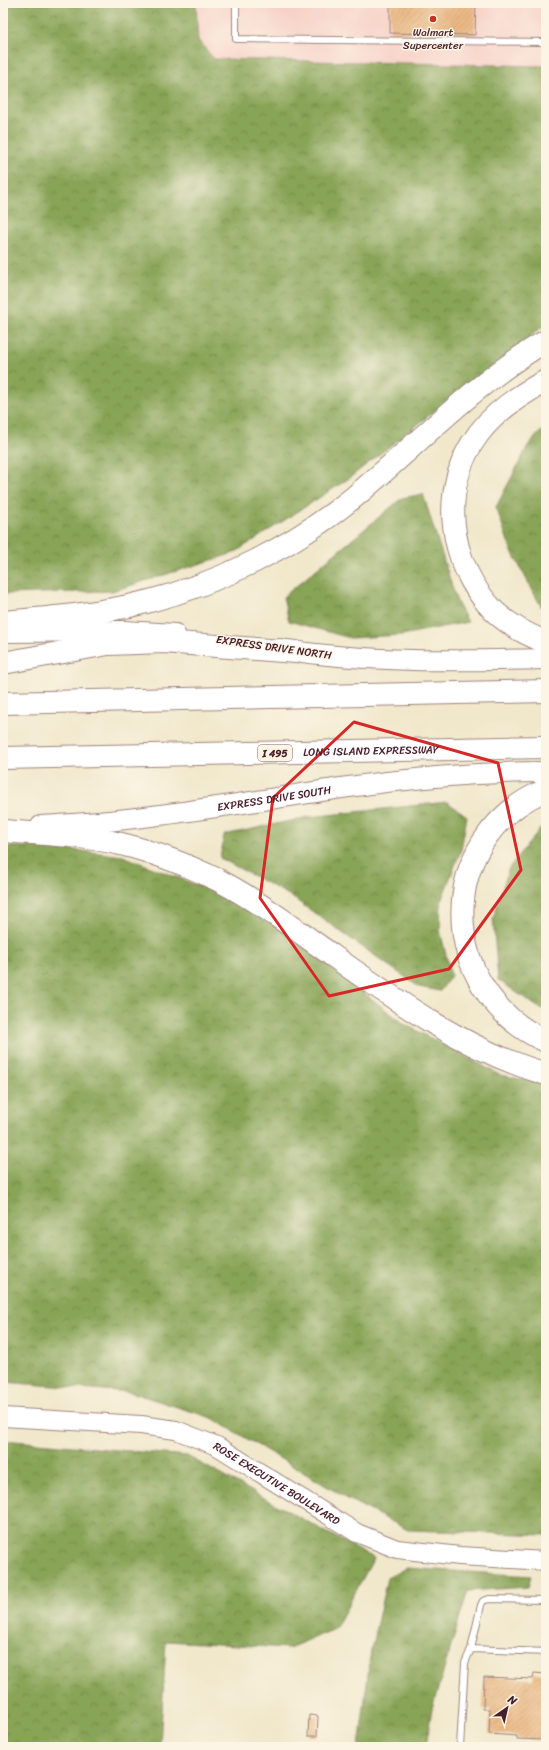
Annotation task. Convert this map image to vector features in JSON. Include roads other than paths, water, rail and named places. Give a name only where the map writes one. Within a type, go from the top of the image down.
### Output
[{"type":"highway","points":[[3,622],[89,613],[147,602],[202,584],[261,558],[327,518],[505,367],[546,341]]},
{"type":"highway","points":[[546,381],[510,403],[479,434],[464,459],[459,472],[455,491],[453,518],[456,541],[462,562],[468,576],[485,601],[495,612],[514,626],[546,642]]},
{"type":"highway","points":[[3,663],[108,644],[164,642],[296,652]]},
{"type":"highway","points":[[3,703],[546,691]]},
{"type":"highway","name":"LONG ISLAND EXPRESSWAY","points":[[3,758],[546,747]]},
{"type":"highway","points":[[546,790],[524,802],[510,812],[488,835],[473,861],[467,877],[462,911],[466,947],[478,981],[497,1007],[508,1018],[522,1028],[546,1041]]},
{"type":"highway","points":[[3,830],[82,838],[120,844],[160,856],[200,872],[235,890],[272,912],[413,1012],[450,1034],[487,1053],[546,1074]]},
{"type":"main road","name":"EXPRESS DRIVE NORTH","points":[[3,632],[158,632],[225,640],[296,652],[442,661],[546,659]]},
{"type":"main road","name":"EXPRESS DRIVE SOUTH","points":[[3,827],[61,825],[134,819],[205,810],[342,788],[416,779],[546,772]]},
{"type":"street","name":"ROSE EXECUTIVE BOULEVARD","points":[[3,1416],[141,1425],[176,1430],[216,1446],[357,1533],[397,1549],[460,1556],[546,1561]]},
{"type":"lane","points":[[236,3],[236,39],[546,42]]},
{"type":"lane","points":[[460,1747],[465,1663],[483,1601],[489,1599],[546,1600]]},
{"type":"lane","points":[[470,1649],[546,1652]]},
{"type":"place","name":"Walmart Supercenter","points":[[433,19]]}]
